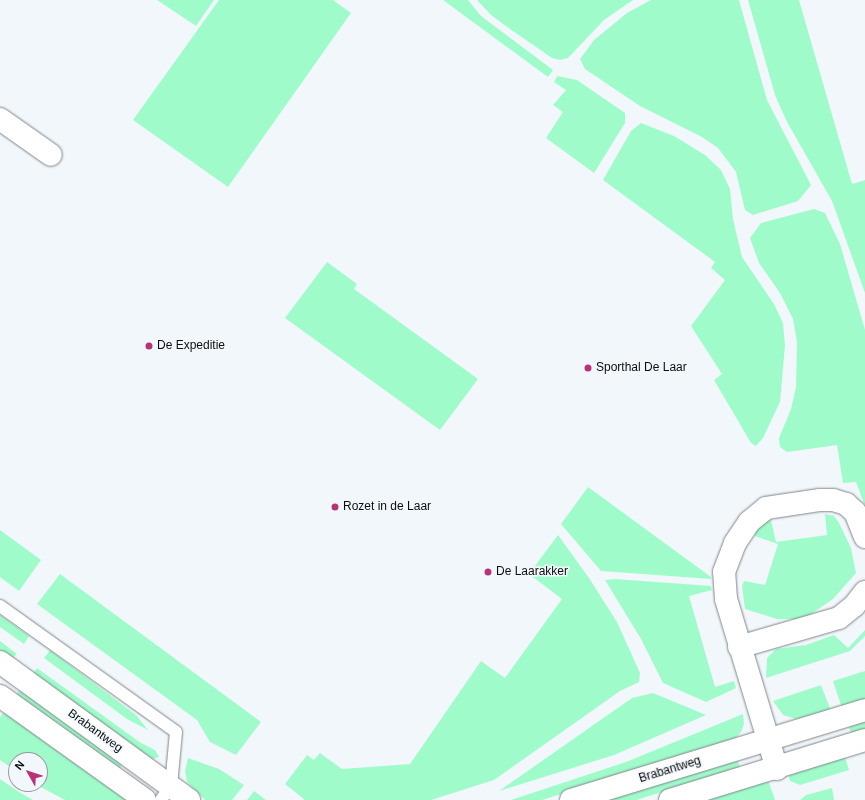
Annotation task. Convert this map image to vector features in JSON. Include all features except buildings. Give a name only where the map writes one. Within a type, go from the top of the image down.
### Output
[{"type":"street","points":[[0,119],[51,155]]},
{"type":"street","points":[[777,769],[739,647],[726,599],[724,572],[735,543],[749,522],[766,508],[833,500],[846,504],[855,512],[865,536]]},
{"type":"street","points":[[739,647],[839,618],[854,606],[865,592]]},
{"type":"street","name":"Brabantweg","points":[[0,662],[166,793],[189,800]]},
{"type":"street","points":[[0,696],[145,800]]},
{"type":"street","name":"Brabantweg","points":[[571,800],[865,710]]},
{"type":"street","points":[[670,800],[777,769],[865,740]]},
{"type":"lane","points":[[0,606],[176,732],[166,793]]},
{"type":"green space","points":[[157,0],[214,0],[196,26]]},
{"type":"green space","points":[[219,0],[333,0],[351,13],[228,187],[133,120]]},
{"type":"green space","points":[[443,0],[468,0],[481,16],[553,70],[548,77]]},
{"type":"green space","points":[[477,0],[633,0],[604,20],[568,58],[560,60],[552,58],[510,29],[491,15]]},
{"type":"green space","points":[[651,0],[739,0],[767,100],[811,185],[798,201],[753,215],[745,210],[736,172],[718,148],[702,137],[640,106],[585,69],[580,59],[594,40],[627,13]]},
{"type":"green space","points":[[748,0],[799,0],[852,184],[865,180],[865,293],[832,201],[786,120],[775,95]]},
{"type":"green space","points":[[557,76],[577,80],[625,113],[625,123],[594,173],[546,138],[563,112],[553,105],[566,90],[554,82]]},
{"type":"green space","points":[[641,123],[674,136],[705,155],[721,170],[730,189],[733,219],[742,257],[774,304],[783,323],[785,345],[780,402],[763,438],[756,446],[751,443],[714,380],[722,374],[691,326],[725,280],[711,268],[715,262],[603,180],[631,131]]},
{"type":"green space","points":[[814,209],[825,213],[840,244],[865,330],[865,506],[856,482],[843,483],[837,445],[787,452],[780,447],[779,438],[791,409],[796,387],[797,342],[793,319],[780,293],[759,263],[750,238],[761,223]]},
{"type":"green space","points":[[327,262],[357,284],[354,289],[478,379],[440,430],[285,318]]},
{"type":"green space","points":[[588,487],[711,577],[711,579],[601,571],[561,524]]},
{"type":"green space","points":[[825,514],[834,516],[839,523],[851,548],[856,573],[833,599],[804,619],[777,619],[745,609],[742,586],[744,581],[765,585],[778,544],[755,536],[755,531],[762,522],[771,520],[776,542],[827,535]]},
{"type":"green space","points":[[0,530],[41,560],[19,591],[0,577]]},
{"type":"green space","points":[[558,535],[589,578],[617,622],[640,673],[639,682],[620,691],[494,780],[431,800],[305,800],[285,784],[307,755],[314,760],[320,753],[342,769],[410,764],[481,661],[505,678],[562,599],[529,574]]},
{"type":"green space","points":[[60,574],[261,722],[236,755],[210,742],[197,720],[37,604]]},
{"type":"green space","points":[[615,579],[711,586],[712,590],[689,596],[715,687],[734,681],[736,688],[706,702],[663,683],[641,639],[605,580]]},
{"type":"green space","points":[[0,615],[29,636],[24,644],[0,627]]},
{"type":"green space","points":[[865,630],[865,636],[850,651],[766,678],[767,658],[776,649],[806,645],[834,635],[848,648]]},
{"type":"green space","points":[[0,641],[17,654],[11,659],[0,653]]},
{"type":"green space","points":[[50,650],[136,715],[148,730],[127,719],[44,658]]},
{"type":"green space","points":[[37,668],[141,743],[155,750],[159,757],[152,759],[32,675]]},
{"type":"green space","points":[[865,671],[865,699],[842,708],[833,681]]},
{"type":"green space","points":[[821,685],[831,711],[796,719],[783,715],[773,701]]},
{"type":"green space","points":[[21,688],[124,763],[117,772],[15,697]]},
{"type":"green space","points":[[653,693],[706,715],[614,755],[499,791],[632,698]]},
{"type":"green space","points":[[6,710],[128,800],[65,800],[48,791],[48,752],[8,752],[8,766],[0,760],[0,717]]},
{"type":"green space","points":[[743,714],[744,724],[741,732],[733,741],[542,800],[511,800],[626,762]]},
{"type":"green space","points":[[865,718],[865,729],[851,734],[848,723]]},
{"type":"green space","points":[[844,754],[849,770],[800,785],[790,781],[788,771]]},
{"type":"green space","points":[[188,758],[219,769],[244,785],[232,800],[205,800],[187,782],[185,771]]},
{"type":"green space","points":[[737,758],[740,768],[636,800],[598,800]]},
{"type":"green space","points":[[767,777],[775,800],[692,800]]},
{"type":"green space","points":[[0,779],[8,784],[8,792],[19,792],[33,800],[0,800]]},
{"type":"green space","points":[[832,788],[834,800],[800,800],[806,795]]},
{"type":"green space","points":[[254,791],[266,800],[247,800]]},
{"type":"place","name":"De Expeditie","points":[[149,346]]},
{"type":"place","name":"Sporthal De Laar","points":[[588,368]]},
{"type":"place","name":"Rozet in de Laar","points":[[335,507]]},
{"type":"place","name":"De Laarakker","points":[[488,572]]}]
